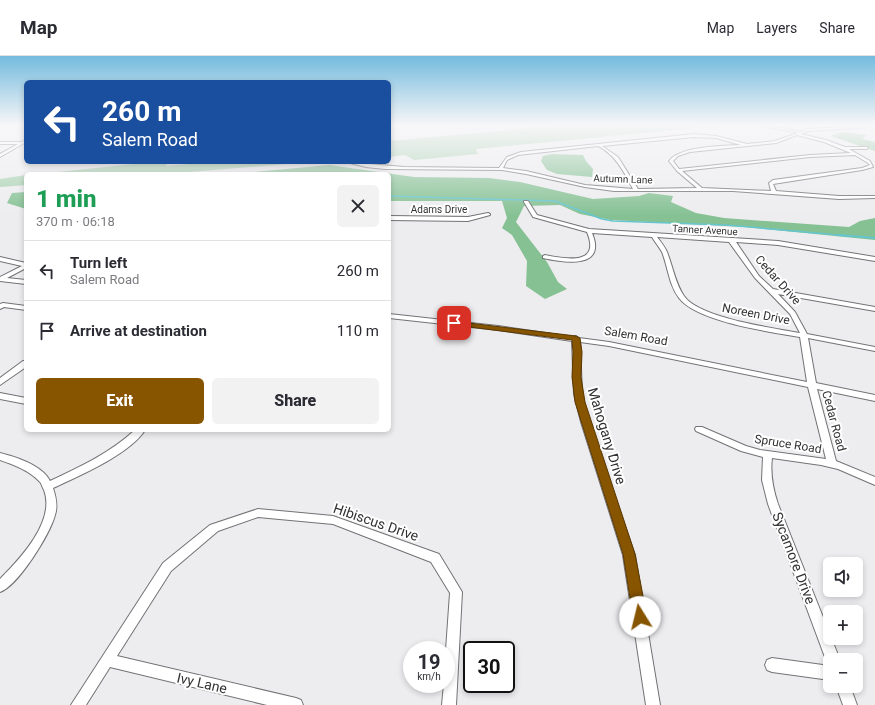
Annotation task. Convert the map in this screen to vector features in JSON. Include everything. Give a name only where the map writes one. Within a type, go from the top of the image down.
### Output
[{"type":"street","points":[[500,169],[504,159],[514,155]]},
{"type":"street","points":[[614,155],[636,190]]},
{"type":"street","points":[[676,155],[671,161],[678,170],[700,189]]},
{"type":"street","points":[[678,170],[712,168],[812,155]]},
{"type":"street","points":[[774,193],[771,184],[775,181],[862,169],[872,166],[858,155]]},
{"type":"street","name":"Autumn Lane","points":[[361,164],[381,167],[500,169],[522,172],[590,187],[636,190],[700,189],[840,198],[875,196]]},
{"type":"street","name":"Tanner Avenue","points":[[526,202],[535,216],[590,231],[792,245],[875,259]]},
{"type":"street","name":"Adams Drive","points":[[391,218],[468,219],[488,214]]},
{"type":"street","points":[[546,257],[578,260],[587,257],[594,248],[590,231]]},
{"type":"street","name":"Noreen Drive","points":[[654,236],[664,251],[677,290],[681,297],[688,304],[706,314],[729,322],[875,349]]},
{"type":"street","name":"Cedar Drive","points":[[731,240],[737,246],[754,273],[793,313],[800,325],[804,335],[812,385]]},
{"type":"street","points":[[0,259],[24,265]]},
{"type":"street","points":[[0,279],[24,266]]},
{"type":"street","points":[[0,279],[24,282]]},
{"type":"street","points":[[771,291],[875,309]]},
{"type":"street","points":[[0,307],[3,305],[24,308]]},
{"type":"street","name":"Salem Road","points":[[391,316],[576,338],[654,352],[875,398]]},
{"type":"street","name":"Mahogany Drive","points":[[576,338],[578,394],[585,422],[629,554],[653,705]]},
{"type":"street","points":[[0,382],[24,364]]},
{"type":"street","name":"Cedar Road","points":[[812,385],[832,464]]},
{"type":"street","points":[[0,396],[24,401]]},
{"type":"street","name":"Spruce Road","points":[[699,429],[744,448],[768,454],[812,459],[832,464],[875,480]]},
{"type":"street","points":[[48,486],[105,458],[126,444],[139,432]]},
{"type":"street","name":"Sycamore Drive","points":[[768,454],[765,469],[766,480],[773,504],[830,653]]},
{"type":"street","points":[[0,456],[19,462],[34,470],[41,476],[48,486],[52,506],[46,527],[33,551],[0,587]]},
{"type":"street","name":"Hibiscus Drive","points":[[78,705],[167,567],[214,528],[258,513],[333,520],[435,558],[456,592],[450,705]]},
{"type":"street","name":"Ivy Lane","points":[[108,660],[296,705]]},
{"type":"street","points":[[772,665],[823,672]]},
{"type":"street","points":[[846,693],[850,705]]},
{"type":"green space","points":[[406,155],[464,155],[414,160]]},
{"type":"green space","points":[[583,155],[593,169],[592,177],[557,174],[547,170],[541,161],[543,156]]},
{"type":"green space","points":[[134,164],[167,164],[166,166],[189,164],[288,164],[190,172],[58,172]]},
{"type":"green space","points":[[329,165],[379,172],[254,172]]},
{"type":"green space","points":[[391,174],[414,177],[489,178],[520,182],[593,199],[639,196],[649,193],[673,196],[671,202],[696,213],[724,218],[849,227],[860,221],[875,218],[875,240],[745,227],[611,220],[580,214],[560,205],[524,206],[516,222],[547,262],[558,282],[567,289],[545,299],[526,286],[527,261],[512,235],[502,228],[507,218],[502,201],[391,201]]},
{"type":"green space","points":[[24,175],[24,185],[0,187],[0,179]]},
{"type":"green space","points":[[24,192],[24,208],[7,203],[12,193]]},
{"type":"waterway","points":[[391,196],[555,201],[602,219],[613,221],[726,225],[846,236]]},
{"type":"waterway","points":[[838,235],[846,236]]},
{"type":"waterway","points":[[846,236],[875,238]]},
{"type":"route","points":[[454,323],[576,338],[578,352],[576,377],[578,394],[585,422],[607,484],[629,554],[640,617]]}]
